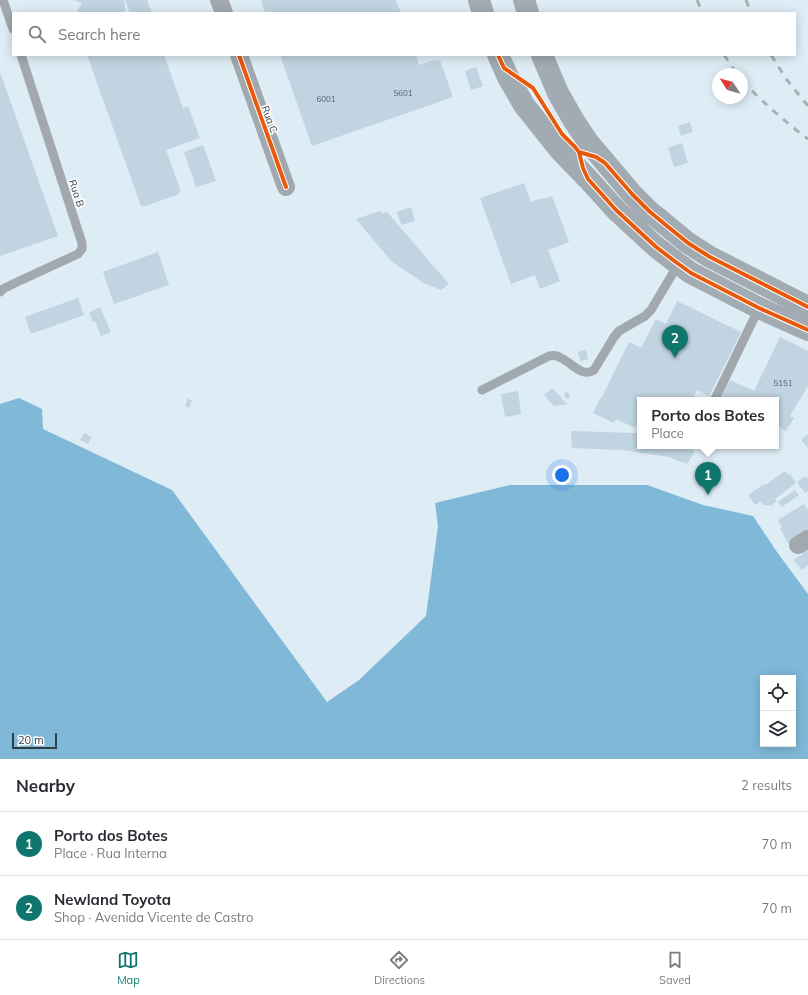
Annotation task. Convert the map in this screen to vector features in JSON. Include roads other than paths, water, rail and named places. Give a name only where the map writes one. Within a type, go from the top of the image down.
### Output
[{"type":"main road","points":[[479,0],[483,12]]},
{"type":"main road","points":[[524,0],[528,12]]},
{"type":"main road","points":[[498,56],[508,77],[524,105],[559,149],[616,210],[654,246],[716,260],[808,307]]},
{"type":"main road","points":[[542,56],[558,93],[574,122],[588,142],[632,194],[667,226],[684,254],[691,273],[759,308],[808,330]]},
{"type":"street","points":[[219,0],[224,12]]},
{"type":"street","name":"Rua C","points":[[239,56],[286,187]]},
{"type":"lane","points":[[4,0],[12,27]]},
{"type":"lane","name":"Rua B","points":[[0,292],[15,283],[78,254],[82,249],[82,243],[21,56]]},
{"type":"lane","points":[[482,390],[549,356],[555,355],[560,357],[584,373],[594,370],[619,331],[645,316],[651,310],[684,254]]},
{"type":"lane","points":[[716,397],[759,308]]},
{"type":"water","points":[[19,398],[42,409],[43,429],[172,490],[327,702],[359,680],[426,616],[438,526],[435,503],[510,485],[647,485],[703,505],[753,516],[808,594],[808,759],[0,759],[0,404]]},
{"type":"railway","points":[[697,0],[703,12]]},
{"type":"railway","points":[[746,0],[751,12]]},
{"type":"railway","points":[[725,56],[733,68]]},
{"type":"railway","points":[[772,56],[787,80],[808,106]]},
{"type":"railway","points":[[748,87],[774,111],[808,139]]},
{"type":"place","name":"Newland Toyota","points":[[675,358]]},
{"type":"place","name":"Porto dos Botes","points":[[708,495]]}]
